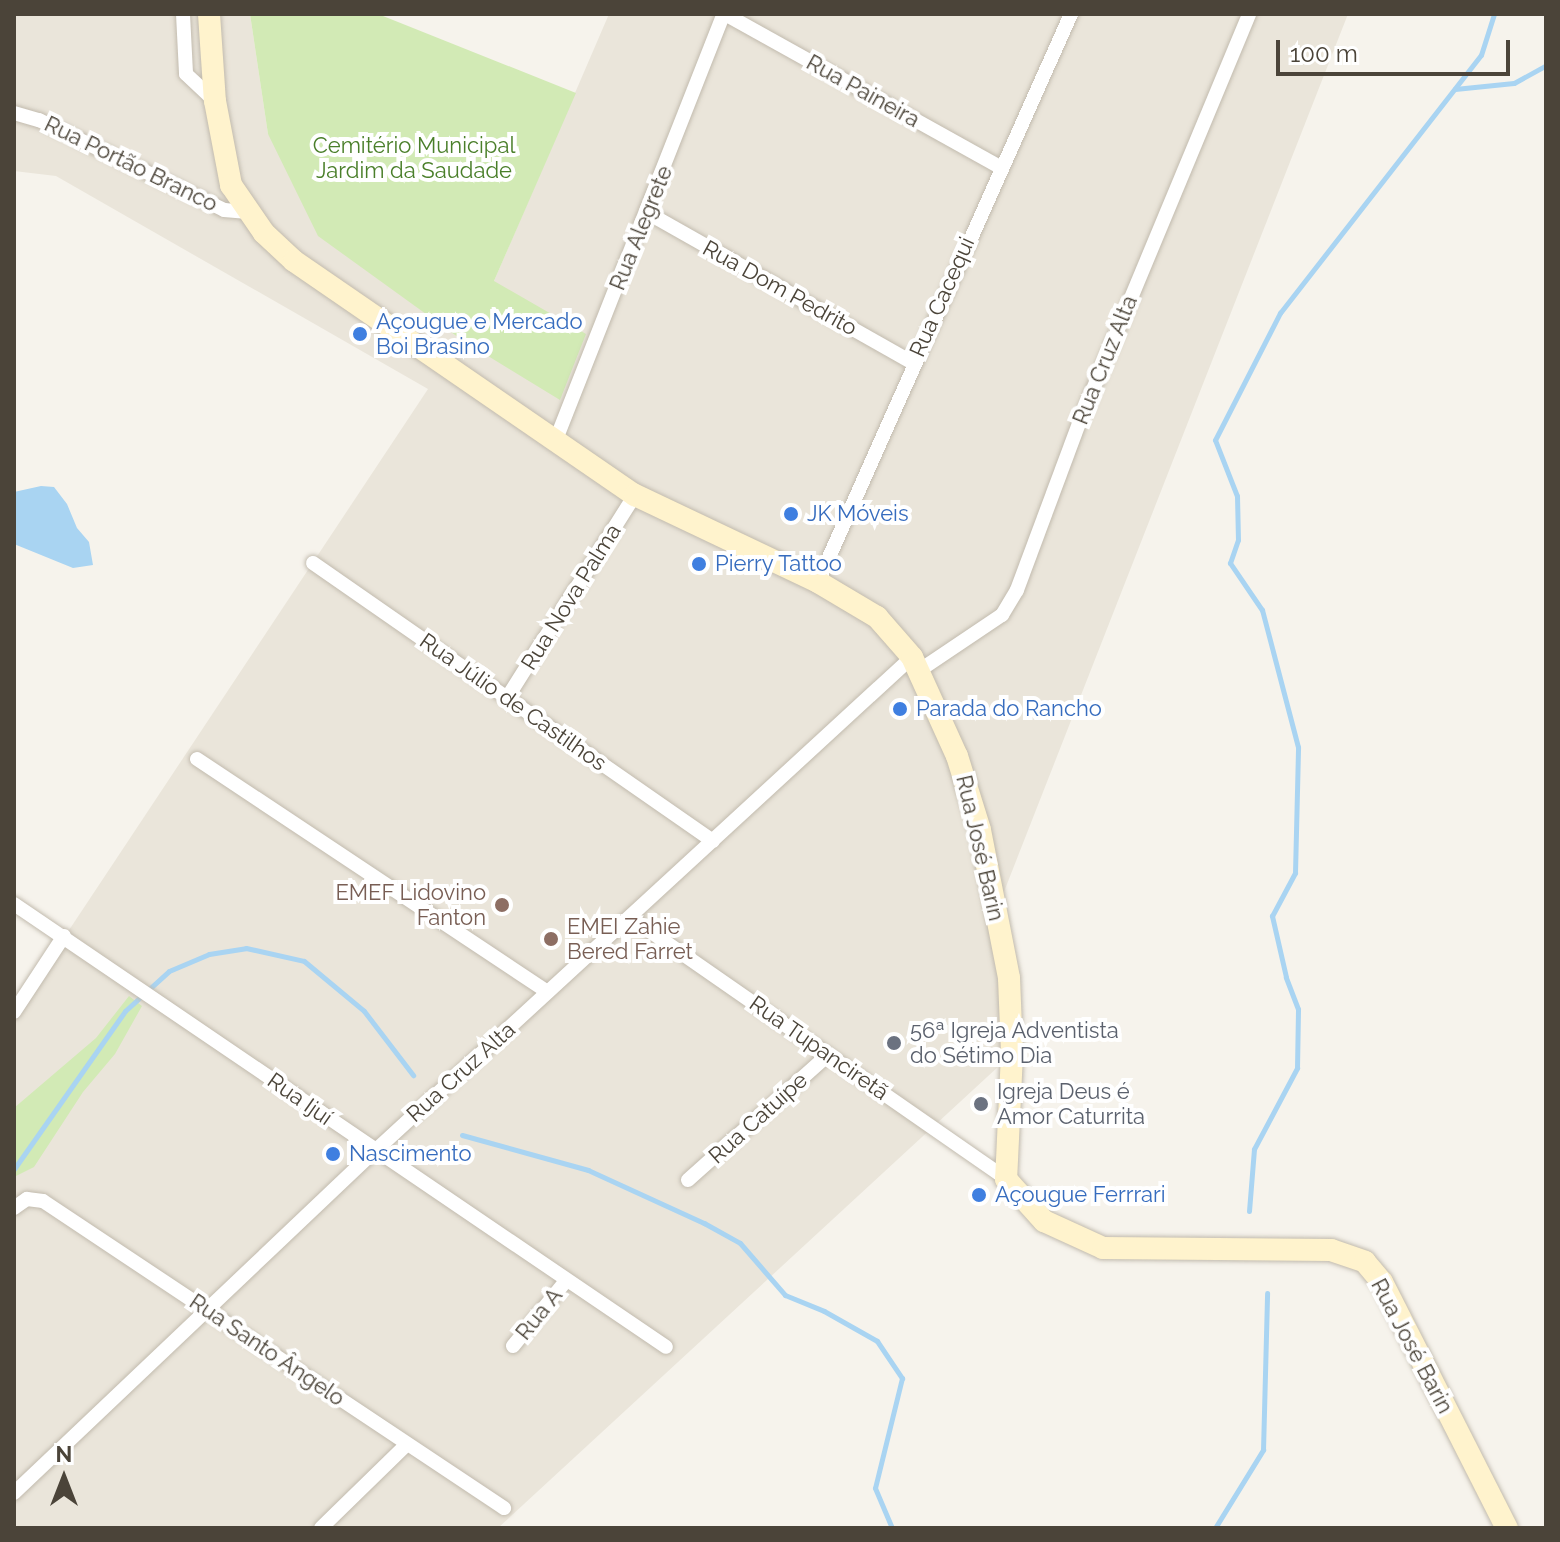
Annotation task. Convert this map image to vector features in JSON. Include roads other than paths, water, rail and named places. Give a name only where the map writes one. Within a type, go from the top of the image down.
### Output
[{"type":"main road","name":"Rua José Barin","points":[[209,14],[215,101],[231,185],[248,212],[294,261],[635,495],[818,582],[877,617],[916,663],[957,756],[980,830],[1009,978],[1012,1054],[1006,1179],[1044,1221],[1103,1248],[1331,1250],[1365,1262],[1382,1282],[1507,1528]]},
{"type":"street","points":[[183,14],[186,74],[215,101]]},
{"type":"street","name":"Rua Paineira","points":[[724,14],[1000,167]]},
{"type":"street","name":"Rua Alegrete","points":[[555,442],[724,14]]},
{"type":"street","name":"Rua Cacequi","points":[[818,582],[1000,167],[1071,14]]},
{"type":"street","name":"Rua Cruz Alta","points":[[14,1493],[375,1151],[713,841],[916,663],[1002,615],[1017,590],[1079,423],[1249,14]]},
{"type":"street","name":"Rua Portão Branco","points":[[14,113],[39,120],[224,210],[248,212]]},
{"type":"street","name":"Rua Dom Pedrito","points":[[648,213],[913,363]]},
{"type":"street","name":"Rua Nova Palma","points":[[507,698],[635,495]]},
{"type":"street","name":"Rua Júlio de Castilhos","points":[[313,563],[713,841]]},
{"type":"street","points":[[197,759],[548,992]]},
{"type":"street","name":"Rua Ijuí","points":[[14,904],[565,1282],[666,1347]]},
{"type":"street","name":"Rua Tupanciretã","points":[[631,918],[1006,1179]]},
{"type":"street","points":[[14,1012],[64,936]]},
{"type":"street","name":"Rua Catuípe","points":[[688,1180],[828,1055]]},
{"type":"street","name":"Rua Santo Ângelo","points":[[20,1204],[43,1201],[504,1508]]},
{"type":"street","name":"Rua A","points":[[513,1346],[565,1282]]},
{"type":"street","points":[[321,1528],[407,1444]]},
{"type":"water","points":[[41,486],[54,487],[67,504],[77,528],[89,542],[93,565],[73,568],[14,544],[14,492]]},
{"type":"waterway","points":[[1249,1211],[1254,1149],[1297,1068],[1298,1009],[1286,977],[1272,916],[1295,873],[1298,747],[1262,610],[1230,563],[1238,540],[1237,496],[1215,440],[1280,313],[1481,55],[1494,14]]},
{"type":"waterway","points":[[1455,89],[1514,83],[1546,65]]},
{"type":"waterway","points":[[14,1169],[125,1011],[169,971],[209,954],[246,948],[304,961],[364,1011],[413,1075]]},
{"type":"waterway","points":[[462,1135],[588,1170],[704,1223],[740,1243],[785,1295],[824,1311],[877,1341],[902,1378],[875,1488],[892,1528]]},
{"type":"waterway","points":[[1215,1528],[1263,1450],[1267,1293]]},
{"type":"place","name":"Açougue e Mercado Boi Brasino","points":[[360,334]]},
{"type":"place","name":"JK Móveis","points":[[791,514]]},
{"type":"place","name":"Pierry Tattoo","points":[[699,564]]},
{"type":"place","name":"Parada do Rancho","points":[[900,709]]},
{"type":"place","name":"EMEF Lidovino Fanton","points":[[502,905]]},
{"type":"place","name":"EMEI Zahie Bered Farret","points":[[551,939]]},
{"type":"place","name":"56ª Igreja Adventista do Sétimo Dia","points":[[894,1043]]},
{"type":"place","name":"Igreja Deus é Amor Caturrita","points":[[981,1104]]},
{"type":"place","name":"Nascimento","points":[[333,1154]]},
{"type":"place","name":"Açougue Ferrrari","points":[[979,1195]]},
{"type":"park label","name":"Cemitério Municipal Jardim da Saudade","points":[[414,158]]}]
